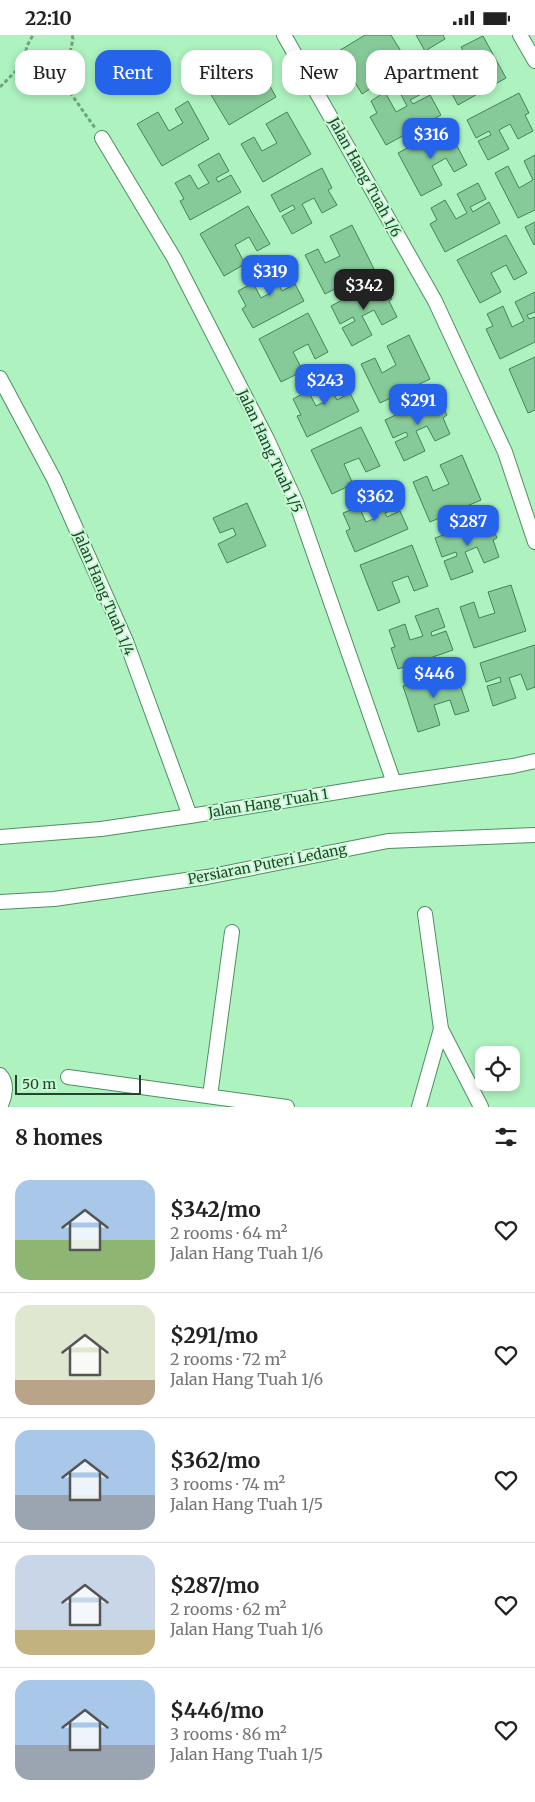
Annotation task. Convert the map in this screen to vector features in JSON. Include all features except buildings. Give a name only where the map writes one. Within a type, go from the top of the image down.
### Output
[{"type":"street","name":"Jalan Hang Tuah 1/6","points":[[284,35],[434,301],[505,452],[535,542]]},
{"type":"street","points":[[520,35],[535,61]]},
{"type":"street","name":"Jalan Hang Tuah 1/5","points":[[102,138],[174,258],[267,439],[296,502],[394,783]]},
{"type":"street","name":"Jalan Hang Tuah 1/4","points":[[0,378],[54,479],[126,641],[190,816]]},
{"type":"street","name":"Jalan Hang Tuah 1","points":[[0,837],[101,829],[513,766],[535,761]]},
{"type":"street","name":"Persiaran Puteri Ledang","points":[[0,902],[54,899],[207,877],[388,841],[535,835]]},
{"type":"street","points":[[425,914],[442,1029],[481,1107]]},
{"type":"street","points":[[210,1096],[232,933]]},
{"type":"street","points":[[419,1107],[442,1029]]},
{"type":"street","points":[[0,1075],[5,1081],[0,1107]]},
{"type":"street","points":[[68,1077],[287,1107]]},
{"type":"path","points":[[27,50],[34,35]]},
{"type":"path","points":[[70,50],[72,35]]},
{"type":"path","points":[[0,87],[15,72]]},
{"type":"path","points":[[72,95],[102,138]]}]
